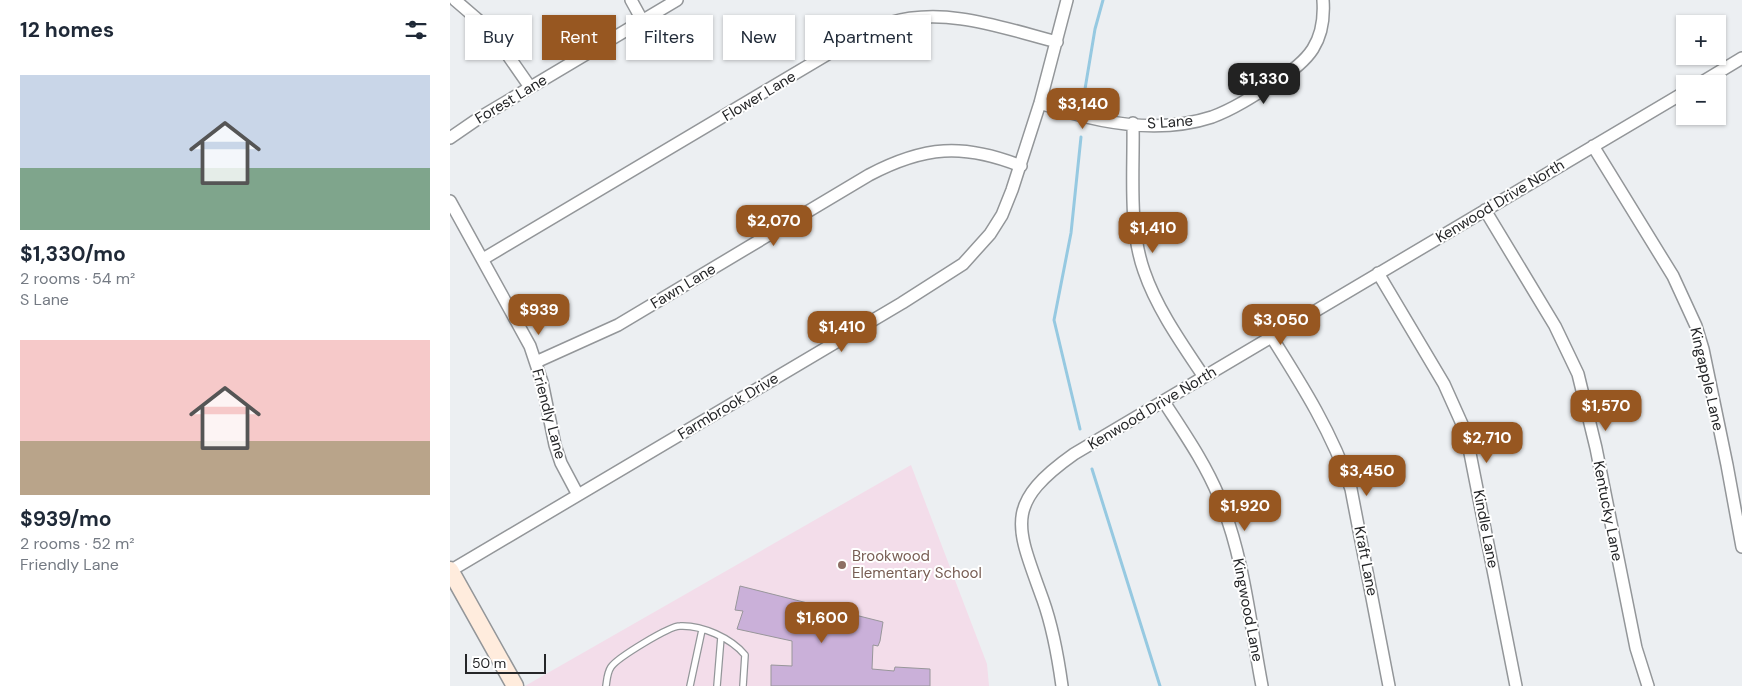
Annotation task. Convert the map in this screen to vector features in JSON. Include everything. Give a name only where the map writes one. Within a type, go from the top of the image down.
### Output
[{"type":"street","points":[[455,0],[491,31],[530,87]]},
{"type":"street","points":[[631,0],[639,15]]},
{"type":"street","name":"Forest Lane","points":[[651,15],[677,0]]},
{"type":"street","name":"Farmbrook Drive","points":[[450,571],[902,303],[963,264],[990,234],[1002,215],[1021,166],[1057,42],[1067,0]]},
{"type":"street","name":"S Lane","points":[[1040,103],[1086,117],[1133,123],[1176,124],[1212,117],[1249,98],[1292,72],[1305,59],[1320,38],[1323,26],[1323,0]]},
{"type":"street","name":"Flower Lane","points":[[483,259],[838,48],[876,28],[914,18],[948,17],[1057,42]]},
{"type":"street","name":"Forest Lane","points":[[450,138],[626,30]]},
{"type":"street","points":[[1714,75],[1742,58]]},
{"type":"street","name":"Kenwood Drive North","points":[[1062,686],[1052,630],[1021,536],[1020,523],[1024,505],[1040,481],[1074,454],[1676,97]]},
{"type":"street","points":[[1133,123],[1136,235],[1144,272],[1158,302],[1204,377]]},
{"type":"street","name":"Kingapple Lane","points":[[1593,146],[1673,276],[1696,326],[1721,436],[1742,547]]},
{"type":"street","name":"Fawn Lane","points":[[536,362],[618,325],[869,175],[906,157],[937,150],[972,151],[1021,166]]},
{"type":"street","name":"Friendly Lane","points":[[450,201],[522,331],[536,362],[555,445],[561,463],[578,494]]},
{"type":"street","name":"Kentucky Lane","points":[[1485,210],[1555,326],[1578,374],[1596,448],[1636,648],[1648,686]]},
{"type":"street","name":"Kindle Lane","points":[[1378,273],[1444,384],[1466,433],[1516,686]]},
{"type":"street","name":"Kraft Lane","points":[[1271,336],[1315,407],[1343,465],[1352,489],[1390,686]]},
{"type":"street","name":"Kingwood Lane","points":[[1164,402],[1209,474],[1223,507],[1240,566],[1262,686]]},
{"type":"street","points":[[450,571],[515,686]]},
{"type":"lane","points":[[606,686],[611,667],[621,657],[678,626],[702,630],[736,644],[744,655],[744,686]]},
{"type":"lane","points":[[690,686],[702,630]]},
{"type":"lane","points":[[717,686],[721,637]]},
{"type":"shaded area","name":"Brookwood Elementary School","points":[[911,465],[987,664],[989,686],[525,686]]},
{"type":"building","name":"Brookwood Elementary School","points":[[740,586],[883,622],[878,646],[873,645],[872,669],[894,671],[895,667],[930,669],[930,686],[771,686],[771,665],[792,666],[792,641],[737,629],[743,611],[735,610]]},
{"type":"waterway","points":[[1085,89],[1095,29],[1103,0]]},
{"type":"waterway","points":[[1080,429],[1054,320],[1071,233],[1081,137]]},
{"type":"waterway","points":[[1092,469],[1160,686]]},
{"type":"place","name":"Brookwood Elementary School","points":[[842,565]]}]
